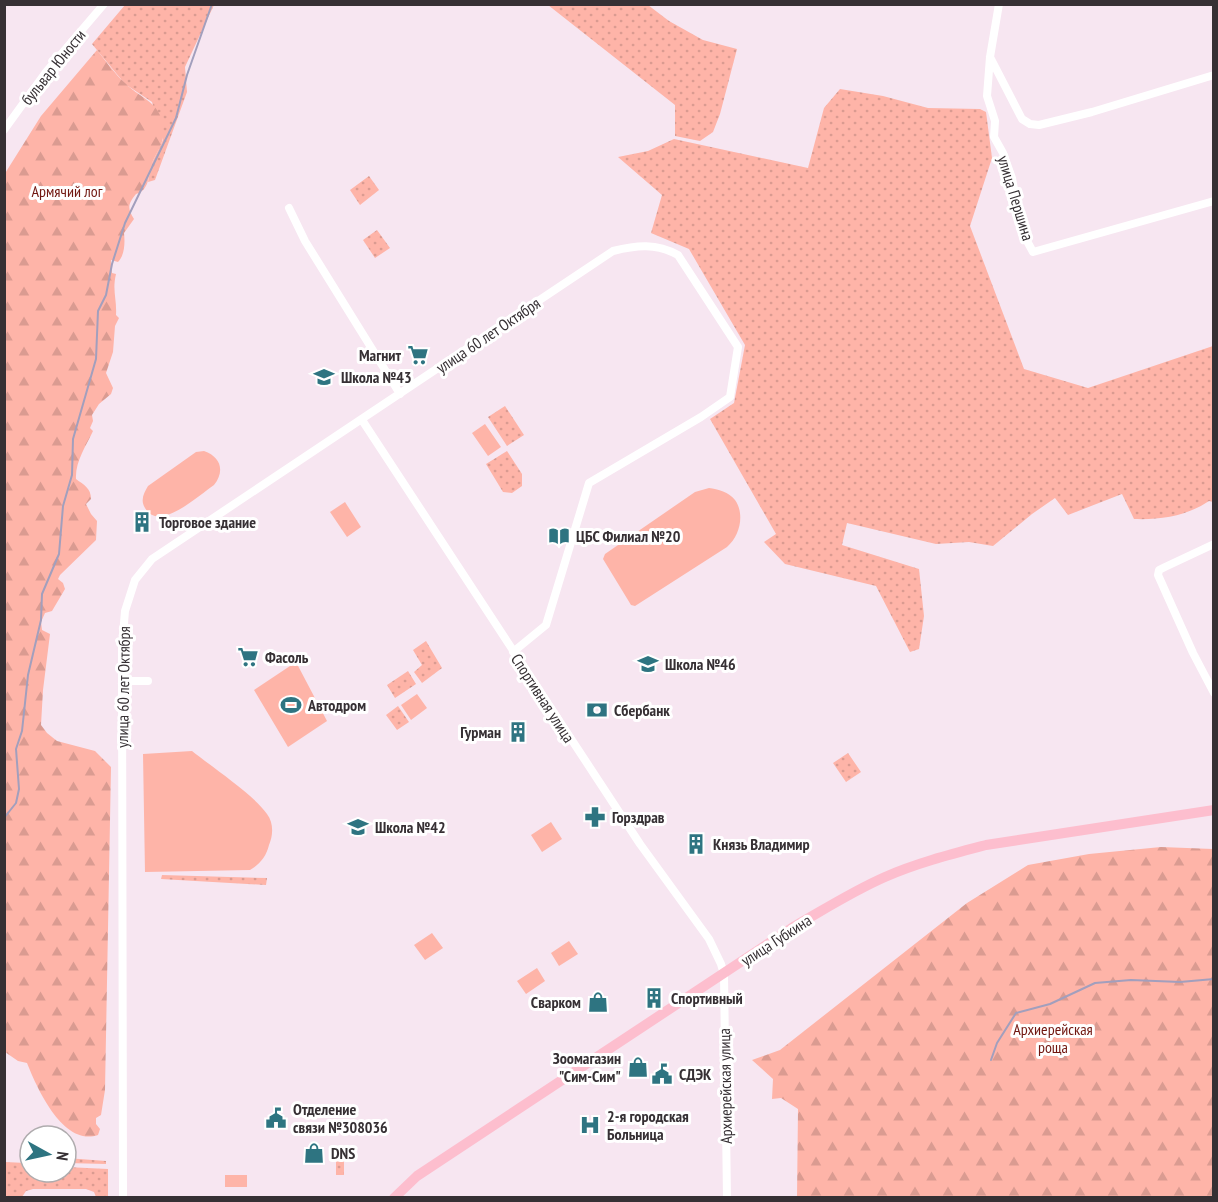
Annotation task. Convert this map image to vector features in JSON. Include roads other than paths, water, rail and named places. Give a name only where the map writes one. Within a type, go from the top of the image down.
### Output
[{"type":"main road","name":"улица Губкина","points":[[394,1197],[417,1176],[795,926],[885,877],[939,858],[1014,840],[1214,810]]},
{"type":"street","name":"бульвар Юности","points":[[4,130],[46,72],[104,4]]},
{"type":"street","name":"улица Першина","points":[[999,4],[987,92],[995,121],[994,137],[1003,153],[1012,178],[1027,241],[1033,252],[1214,201]]},
{"type":"street","points":[[990,57],[1022,119],[1030,124],[1040,125],[1092,112],[1214,75]]},
{"type":"street","points":[[289,208],[304,241],[400,394]]},
{"type":"street","name":"улица 60 лет Октября","points":[[123,1197],[122,647],[125,611],[135,580],[152,559],[614,251],[634,245],[667,249],[678,255],[738,347],[730,397],[701,417],[589,483],[546,626],[513,652]]},
{"type":"street","name":"Спортивная улица","points":[[362,420],[640,844],[709,939],[716,950],[724,974]]},
{"type":"street","points":[[1214,544],[1159,570],[1158,574],[1193,653],[1214,693]]},
{"type":"street","points":[[122,681],[148,681]]},
{"type":"street","name":"Архиерейская улица","points":[[724,974],[727,1197]]},
{"type":"waterway","points":[[4,818],[16,803],[19,789],[16,749],[22,731],[28,675],[41,620],[42,594],[59,554],[63,506],[72,475],[73,439],[96,359],[98,311],[106,295],[112,264],[125,223],[176,118],[187,75],[212,4]]},
{"type":"waterway","points":[[991,1060],[997,1043],[1016,1013],[1050,1004],[1095,983],[1131,980],[1180,982],[1214,979]]},
{"type":"place","name":"Магнит","points":[[418,355]]},
{"type":"place","name":"Школа №43","points":[[324,377]]},
{"type":"place","name":"Торговое здание","points":[[142,522]]},
{"type":"place","name":"ЦБС Филиал №20","points":[[559,536]]},
{"type":"place","name":"Фасоль","points":[[248,657]]},
{"type":"place","name":"Школа №46","points":[[648,664]]},
{"type":"place","name":"Автодром","points":[[291,705]]},
{"type":"place","name":"Сбербанк","points":[[597,710]]},
{"type":"place","name":"Гурман","points":[[518,732]]},
{"type":"place","name":"Горздрав","points":[[595,817]]},
{"type":"place","name":"Школа №42","points":[[358,827]]},
{"type":"place","name":"Князь Владимир","points":[[696,844]]},
{"type":"place","name":"Спортивный","points":[[654,998]]},
{"type":"place","name":"Сварком","points":[[598,1002]]},
{"type":"place","name":"Зоомагазин \"Сим-Сим\"","points":[[638,1067]]},
{"type":"place","name":"СДЭК","points":[[662,1074]]},
{"type":"place","name":"Отделение связи №308036","points":[[276,1118]]},
{"type":"place","name":"2-я городская Больница","points":[[590,1125]]},
{"type":"place","name":"DNS","points":[[314,1153]]},
{"type":"park label","name":"Армячий лог","points":[[67,191]]},
{"type":"park label","name":"Архиерейская роща","points":[[1053,1038]]}]
